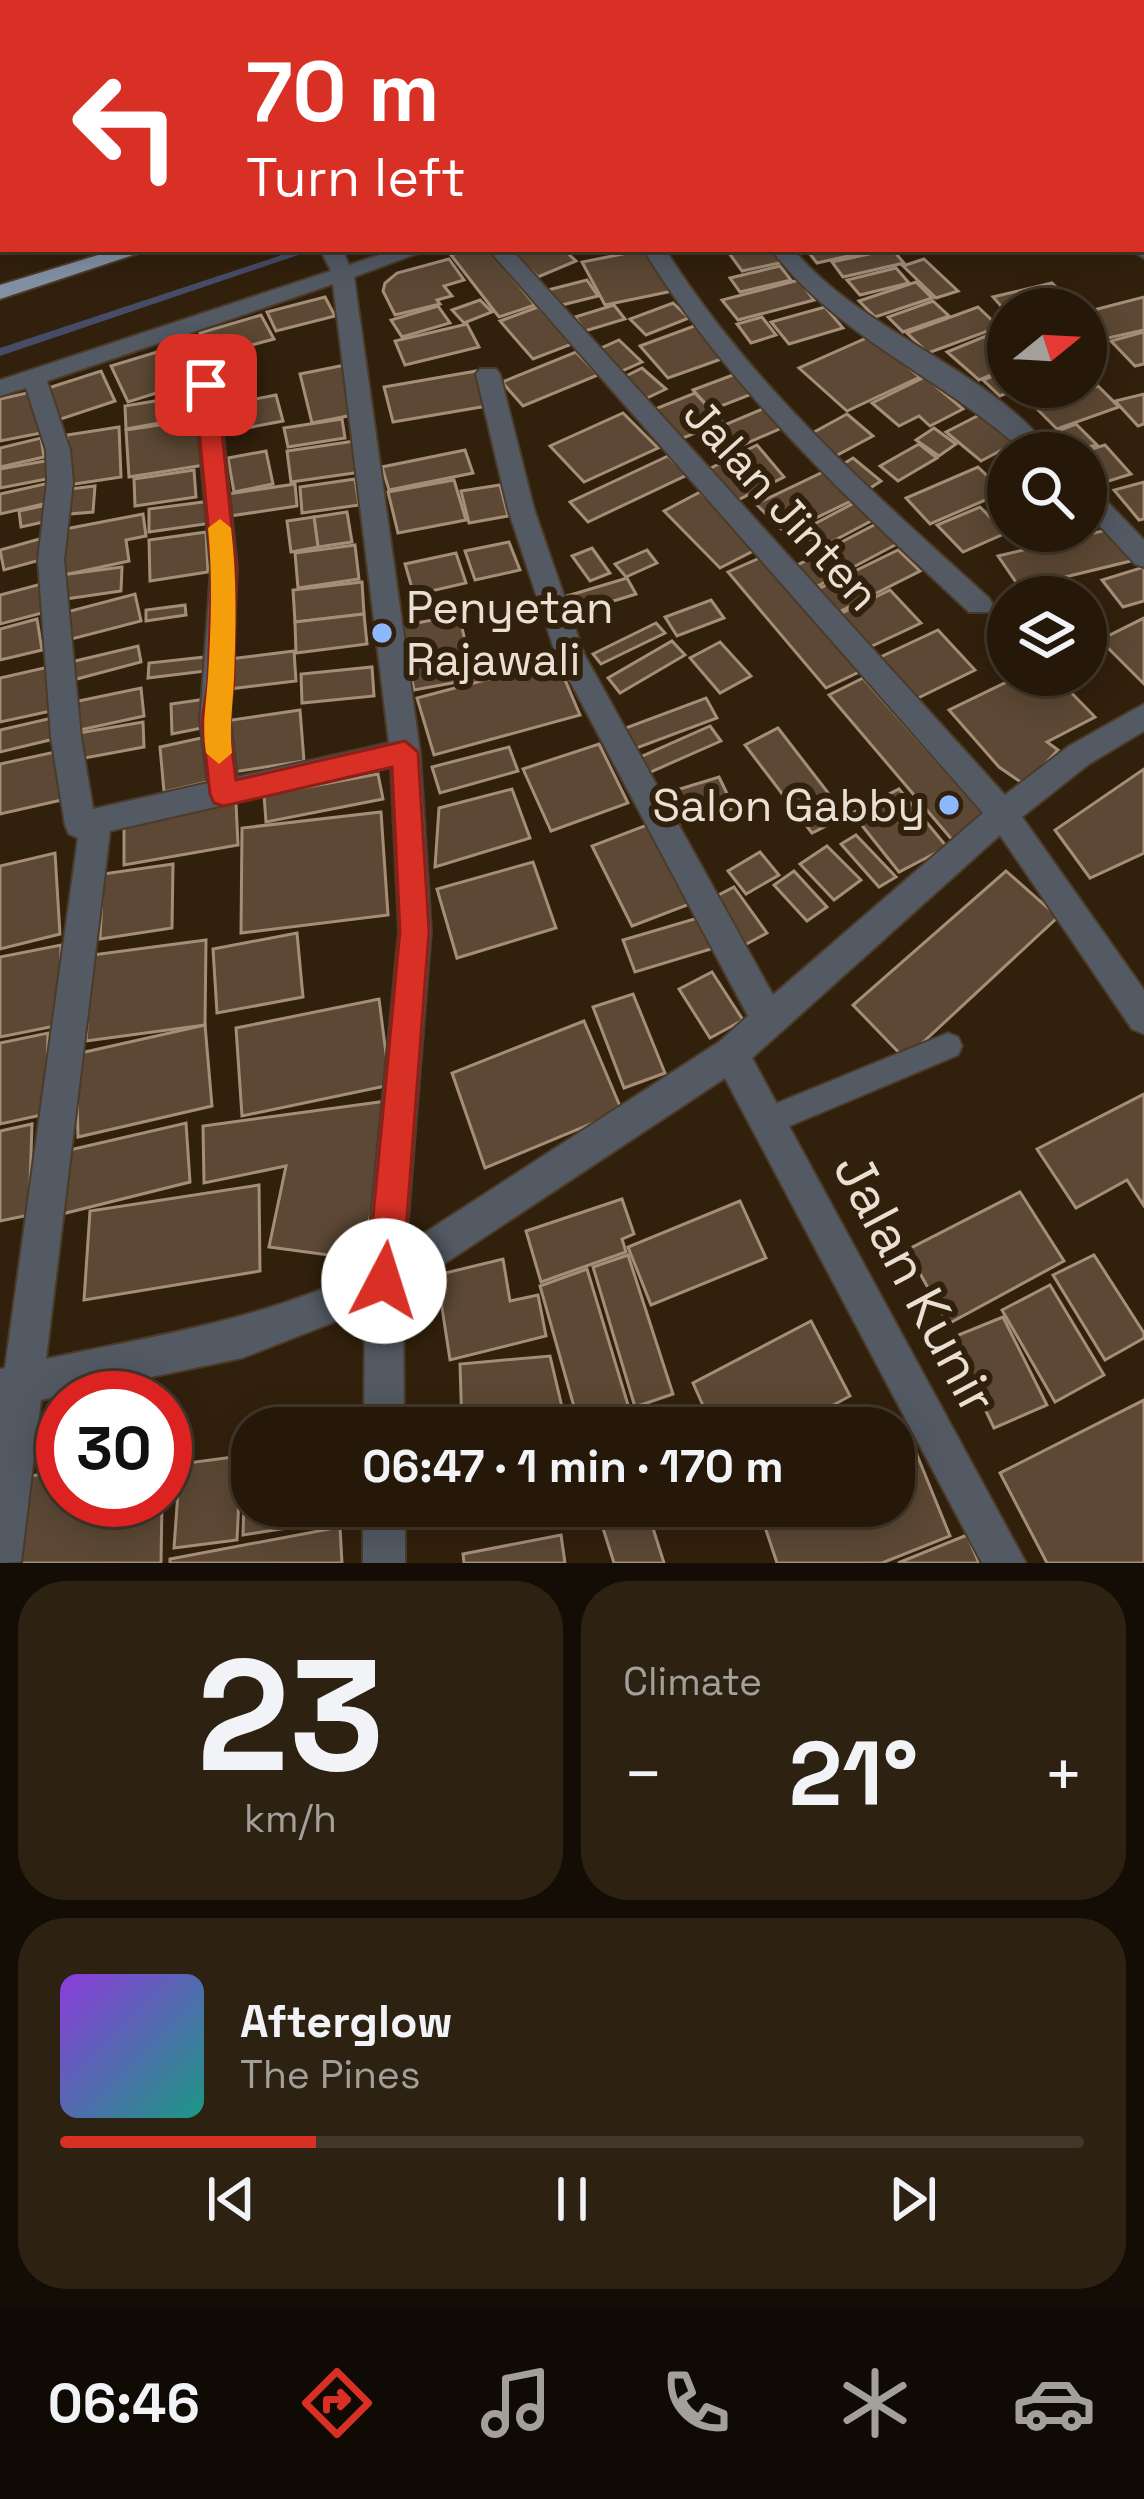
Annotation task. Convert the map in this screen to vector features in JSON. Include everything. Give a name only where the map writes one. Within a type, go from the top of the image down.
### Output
[{"type":"main road","points":[[0,292],[130,252]]},
{"type":"street","points":[[0,388],[178,329],[337,260],[396,252]]},
{"type":"street","name":"Jalan Jinten","points":[[502,252],[1003,814],[1144,1018]]},
{"type":"street","points":[[656,252],[739,368],[871,508],[979,605]]},
{"type":"street","points":[[785,252],[874,331],[990,407],[1017,432]]},
{"type":"street","points":[[337,260],[405,752],[415,931],[384,1281],[384,1407]]},
{"type":"street","points":[[178,329],[206,385],[210,419],[224,568],[221,683],[215,721],[224,794]]},
{"type":"street","points":[[488,374],[521,509],[570,656],[770,1024]]},
{"type":"street","points":[[0,1562],[10,1387],[88,823],[66,737],[51,560],[60,482],[58,450],[34,376]]},
{"type":"street","points":[[1107,517],[1144,556]]},
{"type":"street","points":[[10,1387],[242,1338],[320,1312],[384,1281],[731,1054],[1003,814],[1078,755],[1144,716]]},
{"type":"street","points":[[88,823],[405,752]]},
{"type":"street","name":"Jalan Kunir","points":[[731,1054],[1006,1563]]},
{"type":"street","points":[[384,1527],[384,1563]]},
{"type":"lane","points":[[768,1121],[948,1046]]},
{"type":"building","points":[[491,252],[535,305],[499,317],[451,255]]},
{"type":"building","points":[[512,252],[566,252],[576,261],[538,277]]},
{"type":"building","points":[[650,252],[673,291],[605,305],[582,262]]},
{"type":"building","points":[[728,252],[776,252],[784,262],[742,271]]},
{"type":"building","points":[[808,252],[866,252],[817,263]]},
{"type":"building","points":[[895,252],[904,263],[843,277],[832,262]]},
{"type":"building","points":[[449,259],[464,280],[444,286],[452,296],[437,300],[440,304],[395,315],[383,291],[385,283],[397,273]]},
{"type":"building","points":[[924,259],[958,291],[936,298],[903,266]]},
{"type":"building","points":[[780,266],[791,280],[740,292],[730,278]]},
{"type":"building","points":[[896,268],[909,283],[860,295],[847,280]]},
{"type":"building","points":[[587,280],[598,296],[554,307],[544,291]]},
{"type":"building","points":[[799,280],[814,300],[738,320],[722,300]]},
{"type":"building","points":[[916,282],[932,298],[875,317],[859,301]]},
{"type":"building","points":[[325,297],[335,316],[276,331],[267,312]]},
{"type":"building","points":[[1144,297],[1144,330],[1107,338],[1107,307]]},
{"type":"building","points":[[480,300],[492,312],[464,323],[452,310]]},
{"type":"building","points":[[933,301],[949,316],[903,332],[888,317]]},
{"type":"building","points":[[673,303],[689,318],[646,335],[630,319]]},
{"type":"building","points":[[614,305],[625,319],[585,331],[575,317]]},
{"type":"building","points":[[438,306],[450,323],[402,337],[391,320]]},
{"type":"building","points":[[538,307],[572,344],[533,359],[500,321]]},
{"type":"building","points":[[825,307],[843,328],[789,344],[771,322]]},
{"type":"building","points":[[978,307],[987,316],[987,331],[928,353],[907,333]]},
{"type":"building","points":[[261,315],[274,339],[248,346],[255,361],[218,371],[200,333]]},
{"type":"building","points":[[762,317],[776,335],[751,343],[737,324]]},
{"type":"building","points":[[467,324],[479,347],[405,365],[395,341]]},
{"type":"building","points":[[697,325],[727,357],[668,378],[640,346]]},
{"type":"building","points":[[1144,332],[1144,364],[1135,366],[1111,341]]},
{"type":"building","points":[[871,336],[920,377],[847,411],[799,368]]},
{"type":"building","points":[[987,336],[987,377],[979,380],[947,352]]},
{"type":"building","points":[[619,340],[642,362],[622,371],[599,349]]},
{"type":"building","points":[[180,345],[198,380],[128,402],[111,366]]},
{"type":"building","points":[[576,352],[598,375],[523,406],[502,382]]},
{"type":"building","points":[[345,365],[358,414],[312,423],[300,374]]},
{"type":"building","points":[[642,368],[666,389],[645,399],[622,378]]},
{"type":"building","points":[[482,370],[493,405],[393,422],[384,387]]},
{"type":"building","points":[[101,371],[115,401],[55,421],[42,390]]},
{"type":"building","points":[[738,373],[757,392],[711,410],[693,390]]},
{"type":"building","points":[[925,377],[963,409],[930,426],[919,416],[899,426],[872,403]]},
{"type":"building","points":[[36,391],[41,433],[0,441],[0,399]]},
{"type":"building","points":[[202,393],[204,415],[126,429],[125,406]]},
{"type":"building","points":[[695,393],[722,422],[676,441],[650,411]]},
{"type":"building","points":[[1144,394],[1144,424],[1138,426],[1115,401]]},
{"type":"building","points":[[276,395],[283,421],[226,432],[220,406]]},
{"type":"building","points":[[1107,395],[1119,407],[1057,429],[1036,408],[1107,408]]},
{"type":"building","points":[[765,408],[784,427],[729,451],[710,431]]},
{"type":"building","points":[[989,410],[1016,432],[987,432],[987,458],[981,461],[946,432]]},
{"type":"building","points":[[623,413],[658,448],[584,482],[550,446]]},
{"type":"building","points":[[847,414],[873,436],[830,459],[805,437]]},
{"type":"building","points":[[206,418],[211,464],[129,477],[126,430]]},
{"type":"building","points":[[342,419],[345,438],[288,447],[284,428]]},
{"type":"building","points":[[1076,424],[1084,432],[1055,432]]},
{"type":"building","points":[[119,427],[121,477],[68,485],[67,435]]},
{"type":"building","points":[[934,428],[956,444],[939,456],[916,440]]},
{"type":"building","points":[[41,438],[44,457],[0,467],[0,448]]},
{"type":"building","points":[[355,441],[361,472],[291,482],[287,451]]},
{"type":"building","points":[[919,444],[937,458],[898,481],[880,466]]},
{"type":"building","points":[[757,445],[784,477],[738,500],[707,470]]},
{"type":"building","points":[[1107,447],[1131,474],[1107,482]]},
{"type":"building","points":[[465,450],[473,473],[389,490],[382,467]]},
{"type":"building","points":[[266,451],[273,484],[234,492],[228,458]]},
{"type":"building","points":[[668,456],[687,475],[588,522],[570,502]]},
{"type":"building","points":[[853,458],[881,481],[864,492],[835,469]]},
{"type":"building","points":[[56,459],[57,477],[0,488],[0,469]]},
{"type":"building","points":[[978,467],[987,476],[987,499],[930,524],[906,498]]},
{"type":"building","points":[[194,470],[196,497],[135,506],[134,479]]},
{"type":"building","points":[[823,472],[853,500],[785,533],[756,504]]},
{"type":"building","points":[[355,479],[359,505],[302,513],[300,487]]},
{"type":"building","points":[[454,480],[466,520],[398,533],[388,492]]},
{"type":"building","points":[[1144,482],[1144,519],[1139,520],[1114,490]]},
{"type":"building","points":[[49,483],[52,502],[0,514],[0,494]]},
{"type":"building","points":[[295,484],[297,506],[230,516],[228,494]]},
{"type":"building","points":[[500,485],[508,516],[469,523],[461,491]]},
{"type":"building","points":[[95,486],[93,512],[57,515],[61,490]]},
{"type":"building","points":[[700,492],[757,549],[720,568],[664,511]]},
{"type":"building","points":[[211,501],[212,523],[149,532],[149,509]]},
{"type":"building","points":[[854,503],[873,520],[820,548],[801,531]]},
{"type":"building","points":[[47,505],[48,521],[21,527],[19,511]]},
{"type":"building","points":[[980,507],[987,514],[987,541],[963,552],[937,525]]},
{"type":"building","points":[[347,512],[352,542],[318,547],[314,517]]},
{"type":"building","points":[[143,514],[146,536],[126,540],[129,561],[64,575],[60,530]]},
{"type":"building","points":[[314,517],[318,547],[291,552],[287,521]]},
{"type":"building","points":[[876,524],[897,544],[810,590],[790,569]]},
{"type":"building","points":[[1115,528],[1139,559],[1069,576],[1012,576],[998,556],[1107,552],[1107,530]]},
{"type":"building","points":[[206,532],[208,572],[150,581],[149,540]]},
{"type":"building","points":[[39,539],[44,559],[4,570],[0,550]]},
{"type":"building","points":[[509,542],[520,570],[475,580],[465,551]]},
{"type":"building","points":[[355,545],[359,579],[298,588],[295,553]]},
{"type":"building","points":[[592,548],[610,573],[590,581],[572,556]]},
{"type":"building","points":[[647,550],[657,563],[626,577],[615,564]]},
{"type":"building","points":[[898,550],[920,571],[837,613],[816,590]]},
{"type":"building","points":[[456,553],[466,583],[414,595],[405,564]]},
{"type":"building","points":[[762,557],[861,671],[826,688],[728,572]]},
{"type":"building","points":[[122,567],[121,591],[59,600],[61,575]]},
{"type":"building","points":[[1144,567],[1144,601],[1123,607],[1107,586],[1107,578]]},
{"type":"building","points":[[627,578],[636,594],[565,616],[557,599]]},
{"type":"building","points":[[362,582],[364,614],[295,622],[293,590]]},
{"type":"building","points":[[41,584],[46,612],[0,624],[0,595]]},
{"type":"building","points":[[890,590],[921,623],[870,647],[840,614]]},
{"type":"building","points":[[135,594],[141,621],[64,641],[59,614]]},
{"type":"building","points":[[711,600],[724,618],[677,636],[665,617]]},
{"type":"building","points":[[185,605],[186,615],[146,621],[146,610]]},
{"type":"building","points":[[364,614],[367,644],[296,653],[295,622]]},
{"type":"building","points":[[459,615],[474,679],[414,690],[401,626]]},
{"type":"building","points":[[1144,618],[1144,684],[1107,647],[1107,636]]},
{"type":"building","points":[[37,619],[42,650],[0,660],[0,629]]},
{"type":"building","points":[[656,623],[665,633],[601,664],[593,654]]},
{"type":"building","points":[[938,630],[975,670],[910,702],[874,660]]},
{"type":"building","points":[[672,641],[685,655],[620,693],[608,678]]},
{"type":"building","points":[[720,642],[751,676],[720,693],[690,658]]},
{"type":"building","points":[[138,646],[141,662],[73,680],[71,662]]},
{"type":"building","points":[[294,651],[296,681],[229,689],[229,659]]},
{"type":"building","points":[[214,656],[214,670],[148,678],[149,663]]},
{"type":"building","points":[[557,661],[580,715],[434,755],[417,698]]},
{"type":"building","points":[[57,665],[60,709],[0,722],[0,678]]},
{"type":"building","points":[[372,667],[374,696],[302,703],[301,674]]},
{"type":"building","points":[[863,678],[990,821],[954,842],[829,695]]},
{"type":"building","points":[[141,688],[144,716],[71,732],[69,703]]},
{"type":"building","points":[[987,692],[987,696],[1074,696],[1095,717],[1047,742],[1058,750],[1025,785],[999,767],[949,710]]},
{"type":"building","points":[[706,698],[717,718],[634,749],[623,729]]},
{"type":"building","points":[[206,699],[207,727],[172,734],[171,704]]},
{"type":"building","points":[[300,710],[304,761],[227,773],[225,721]]},
{"type":"building","points":[[56,717],[58,738],[0,752],[0,730]]},
{"type":"building","points":[[143,722],[144,747],[74,760],[73,734]]},
{"type":"building","points":[[710,726],[721,741],[646,774],[636,759]]},
{"type":"building","points":[[778,728],[846,816],[812,833],[745,745]]},
{"type":"building","points":[[210,736],[216,780],[164,792],[160,747]]},
{"type":"building","points":[[599,744],[628,803],[551,831],[523,769]]},
{"type":"building","points":[[509,747],[518,771],[440,793],[432,767]]},
{"type":"building","points":[[64,750],[66,799],[0,814],[0,764]]},
{"type":"building","points":[[1144,769],[1144,853],[1090,878],[1055,830]]},
{"type":"building","points":[[378,774],[383,799],[266,822],[264,795]]},
{"type":"building","points":[[719,777],[734,808],[671,826],[657,796]]},
{"type":"building","points":[[512,789],[530,838],[435,867],[439,808]]},
{"type":"building","points":[[899,789],[947,847],[899,872],[852,813]]},
{"type":"building","points":[[236,803],[238,845],[124,865],[124,822]]},
{"type":"building","points":[[381,812],[388,915],[241,933],[242,828]]},
{"type":"building","points":[[652,823],[695,902],[632,926],[592,846]]},
{"type":"building","points":[[856,835],[896,877],[879,887],[841,844]]},
{"type":"building","points":[[827,846],[861,880],[834,900],[800,864]]},
{"type":"building","points":[[760,852],[779,875],[746,894],[728,871]]},
{"type":"building","points":[[55,853],[60,934],[0,949],[0,866]]},
{"type":"building","points":[[533,862],[556,928],[457,958],[437,889]]},
{"type":"building","points":[[173,864],[172,928],[100,939],[103,874]]},
{"type":"building","points":[[794,871],[827,907],[807,921],[774,885]]},
{"type":"building","points":[[1006,871],[1058,917],[905,1059],[853,1005]]},
{"type":"building","points":[[734,887],[767,933],[739,948],[707,901]]},
{"type":"building","points":[[701,917],[714,948],[635,972],[623,940]]},
{"type":"building","points":[[297,933],[303,997],[217,1013],[213,949]]},
{"type":"building","points":[[206,940],[205,1025],[86,1041],[92,955]]},
{"type":"building","points":[[61,945],[60,1025],[0,1037],[0,957]]},
{"type":"building","points":[[712,972],[743,1020],[710,1038],[679,989]]},
{"type":"building","points":[[633,994],[665,1073],[624,1088],[593,1007]]},
{"type":"building","points":[[379,999],[390,1085],[242,1116],[236,1028]]},
{"type":"building","points":[[584,1021],[622,1111],[485,1168],[452,1073]]},
{"type":"building","points":[[205,1025],[212,1106],[78,1137],[76,1054]]},
{"type":"building","points":[[48,1033],[46,1114],[0,1124],[0,1043]]},
{"type":"building","points":[[1144,1094],[1144,1206],[1127,1180],[1076,1208],[1037,1149]]},
{"type":"building","points":[[394,1100],[392,1134],[359,1259],[269,1247],[286,1166],[204,1183],[203,1126]]},
{"type":"building","points":[[186,1123],[190,1182],[62,1214],[61,1152]]},
{"type":"building","points":[[32,1124],[29,1215],[0,1221],[0,1131]]},
{"type":"building","points":[[259,1185],[260,1271],[84,1300],[90,1211]]},
{"type":"building","points":[[1020,1192],[1064,1261],[948,1324],[907,1250]]},
{"type":"building","points":[[622,1199],[634,1234],[622,1239],[626,1252],[541,1282],[526,1231]]},
{"type":"building","points":[[740,1201],[766,1258],[651,1305],[628,1247]]},
{"type":"building","points":[[628,1255],[673,1394],[635,1407],[593,1267]]},
{"type":"building","points":[[1094,1255],[1144,1333],[1144,1338],[1105,1360],[1053,1275]]},
{"type":"building","points":[[503,1259],[510,1301],[538,1295],[546,1336],[450,1360],[437,1275]]},
{"type":"building","points":[[587,1269],[629,1407],[574,1407],[540,1286]]},
{"type":"building","points":[[1050,1285],[1104,1375],[1055,1402],[1002,1310]]},
{"type":"building","points":[[1003,1317],[1047,1405],[994,1428],[951,1338]]},
{"type":"building","points":[[811,1321],[850,1396],[830,1407],[704,1407],[693,1383]]},
{"type":"building","points":[[550,1356],[562,1407],[461,1407],[460,1364]]},
{"type":"building","points":[[1144,1400],[1144,1563],[1047,1563],[1000,1473]]},
{"type":"building","points":[[915,1450],[950,1536],[882,1563],[777,1563],[765,1527],[915,1527]]},
{"type":"building","points":[[231,1457],[231,1527],[238,1527],[237,1540],[174,1548],[176,1527],[192,1527],[192,1462]]},
{"type":"building","points":[[36,1475],[36,1527],[162,1527],[161,1563],[4,1563],[10,1480]]},
{"type":"building","points":[[243,1527],[294,1527],[243,1535]]},
{"type":"building","points":[[340,1527],[342,1563],[170,1563],[170,1559]]},
{"type":"building","points":[[603,1527],[653,1527],[664,1563],[614,1563]]},
{"type":"building","points":[[561,1535],[565,1563],[464,1563],[463,1554]]},
{"type":"building","points":[[967,1535],[979,1563],[898,1563]]},
{"type":"waterway","points":[[0,352],[302,252]]},
{"type":"slow traffic","points":[[219,753],[215,721],[221,683],[224,568],[220,528]]},
{"type":"place","name":"Penyetan Rajawali","points":[[382,633]]},
{"type":"place","name":"Salon Gabby","points":[[949,805]]},
{"type":"route","points":[[206,385],[224,568],[221,683],[215,721],[224,794],[405,752],[415,931],[384,1281]]}]
